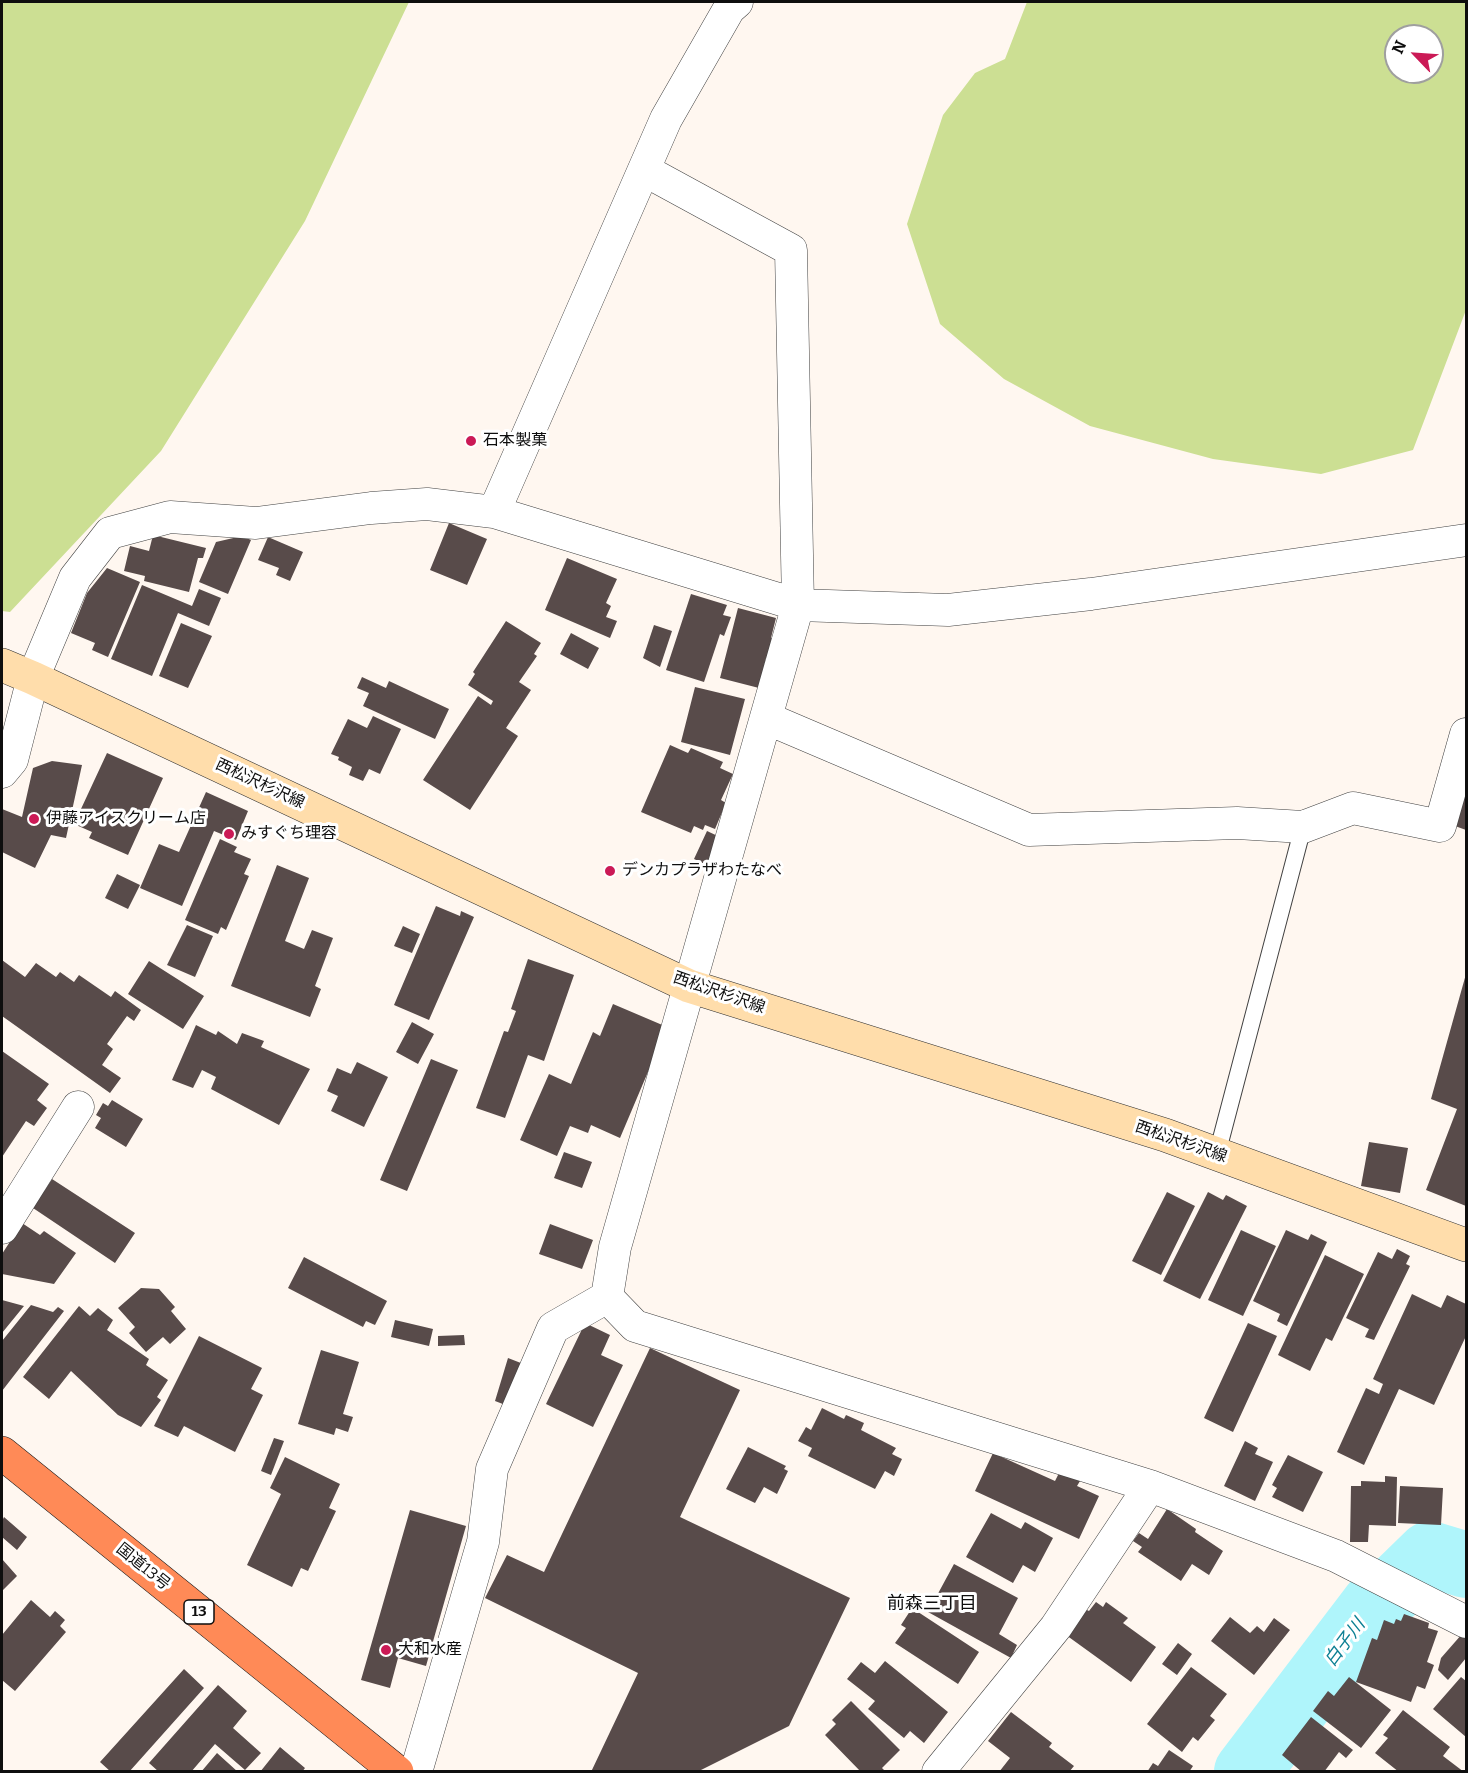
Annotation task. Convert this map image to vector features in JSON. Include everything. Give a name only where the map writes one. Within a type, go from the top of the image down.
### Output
[{"type":"highway","name":"国道13号","points":[[2,1454],[397,1772]]},
{"type":"main road","name":"西松沢杉沢線","points":[[2,664],[689,986],[1154,1132],[1467,1245]]},
{"type":"street","points":[[494,512],[666,119],[729,9],[737,2]]},
{"type":"street","points":[[607,1297],[615,1247],[798,605],[791,250],[644,170]]},
{"type":"street","points":[[2,772],[12,760],[33,678],[75,578],[110,533],[170,517],[256,523],[371,508],[427,504],[494,512],[798,605],[948,610],[1091,594],[1467,540]]},
{"type":"street","points":[[766,718],[1029,830],[1236,823],[1303,827],[1353,808],[1440,826],[1467,734]]},
{"type":"street","points":[[2,1228],[78,1107]]},
{"type":"street","points":[[607,1297],[635,1326],[1150,1486],[1336,1556],[1467,1622]]},
{"type":"street","points":[[416,1772],[483,1542],[492,1468],[553,1328],[607,1297]]},
{"type":"street","points":[[938,1772],[1056,1627],[1150,1486]]},
{"type":"lane","points":[[1217,1154],[1303,827]]},
{"type":"green space","points":[[2,2],[409,2],[305,221],[161,451],[10,612],[2,611]]},
{"type":"green space","points":[[1027,2],[1466,2],[1466,310],[1413,450],[1321,474],[1213,459],[1090,426],[1004,379],[940,324],[907,224],[943,115],[975,73],[1005,59]]},
{"type":"building","points":[[449,523],[487,539],[467,585],[430,570]]},
{"type":"building","points":[[153,535],[206,548],[203,558],[198,558],[189,592],[144,581],[145,576],[124,571],[130,546],[149,551]]},
{"type":"building","points":[[242,536],[251,540],[228,594],[199,582],[216,542]]},
{"type":"building","points":[[268,537],[303,552],[290,581],[276,575],[279,568],[258,560]]},
{"type":"building","points":[[567,558],[617,579],[606,603],[611,606],[606,617],[617,621],[610,638],[545,610]]},
{"type":"building","points":[[107,568],[140,582],[108,657],[92,650],[95,643],[71,633],[87,593]]},
{"type":"building","points":[[142,585],[192,606],[199,589],[221,598],[209,626],[178,613],[152,676],[111,659]]},
{"type":"building","points":[[691,594],[727,605],[723,615],[731,617],[724,636],[720,634],[704,682],[666,670]]},
{"type":"building","points":[[738,608],[776,618],[771,638],[777,639],[772,660],[766,658],[759,688],[720,678]]},
{"type":"building","points":[[506,621],[541,643],[534,654],[537,656],[519,682],[531,690],[506,728],[518,736],[470,810],[423,780],[478,696],[491,705],[493,701],[468,685],[475,674],[473,672]]},
{"type":"building","points":[[181,623],[212,636],[188,688],[159,676]]},
{"type":"building","points":[[654,625],[672,631],[660,667],[643,658]]},
{"type":"building","points":[[571,633],[599,648],[588,669],[560,654]]},
{"type":"building","points":[[362,677],[386,688],[389,681],[449,709],[435,739],[363,706],[369,693],[357,688]]},
{"type":"building","points":[[695,687],[745,699],[730,755],[681,742]]},
{"type":"building","points":[[373,716],[401,729],[380,774],[369,769],[363,781],[349,775],[352,767],[331,754],[348,719],[367,728]]},
{"type":"building","points":[[670,745],[688,753],[691,748],[723,762],[720,768],[733,774],[721,800],[726,803],[715,829],[705,825],[703,830],[694,826],[691,833],[641,812]]},
{"type":"building","points":[[107,753],[163,778],[128,855],[89,838],[92,832],[74,824]]},
{"type":"building","points":[[52,761],[82,765],[66,838],[51,835],[35,868],[2,852],[2,809],[22,817],[33,768]]},
{"type":"building","points":[[1466,782],[1466,830],[1455,826]]},
{"type":"building","points":[[206,792],[248,811],[236,840],[214,831],[182,906],[140,888],[159,844],[179,852]]},
{"type":"building","points":[[707,831],[722,838],[709,866],[694,859]]},
{"type":"building","points":[[220,839],[237,847],[234,852],[251,859],[244,874],[249,876],[226,930],[221,927],[218,934],[185,920]]},
{"type":"building","points":[[277,865],[309,878],[285,941],[304,949],[312,930],[333,938],[315,986],[321,989],[310,1017],[231,986]]},
{"type":"building","points":[[117,874],[140,885],[128,909],[105,898]]},
{"type":"building","points":[[436,906],[460,916],[461,911],[474,917],[429,1020],[394,1005]]},
{"type":"building","points":[[187,925],[213,936],[195,977],[167,965]]},
{"type":"building","points":[[403,926],[420,934],[412,953],[394,946]]},
{"type":"building","points":[[528,959],[574,975],[544,1061],[528,1055],[505,1118],[476,1108],[504,1031],[508,1032],[516,1011],[511,1009]]},
{"type":"building","points":[[2,960],[25,977],[36,963],[56,977],[60,972],[74,982],[79,975],[111,997],[115,991],[141,1010],[134,1021],[127,1016],[107,1044],[113,1049],[102,1065],[121,1078],[110,1093],[2,1016]]},
{"type":"building","points":[[149,961],[204,996],[183,1029],[128,994]]},
{"type":"building","points":[[1466,974],[1466,1206],[1426,1190],[1457,1109],[1431,1099]]},
{"type":"building","points":[[613,1004],[667,1027],[620,1138],[591,1125],[588,1133],[570,1126],[557,1156],[520,1140],[549,1074],[571,1084],[593,1032],[600,1036]]},
{"type":"building","points":[[412,1022],[434,1034],[418,1064],[396,1052]]},
{"type":"building","points":[[196,1025],[216,1035],[218,1031],[237,1044],[242,1033],[264,1041],[261,1047],[310,1069],[279,1125],[211,1089],[216,1077],[202,1070],[193,1088],[172,1080]]},
{"type":"building","points":[[2,1051],[49,1084],[37,1100],[47,1108],[34,1126],[26,1121],[2,1157]]},
{"type":"building","points":[[431,1059],[458,1070],[407,1191],[380,1180]]},
{"type":"building","points":[[357,1062],[388,1077],[364,1127],[331,1111],[338,1096],[327,1091],[337,1068],[351,1074]]},
{"type":"building","points":[[112,1100],[143,1119],[126,1147],[95,1128],[101,1118],[96,1115],[103,1103],[108,1106]]},
{"type":"building","points":[[1369,1142],[1408,1148],[1400,1193],[1361,1186]]},
{"type":"building","points":[[564,1152],[592,1162],[582,1188],[554,1178]]},
{"type":"building","points":[[52,1179],[135,1233],[115,1263],[33,1208]]},
{"type":"building","points":[[1167,1192],[1195,1206],[1161,1275],[1132,1261]]},
{"type":"building","points":[[1208,1192],[1223,1200],[1226,1195],[1247,1206],[1200,1299],[1163,1281]]},
{"type":"building","points":[[22,1223],[40,1235],[44,1231],[76,1253],[54,1284],[2,1274],[2,1254]]},
{"type":"building","points":[[550,1224],[593,1240],[582,1269],[539,1254]]},
{"type":"building","points":[[1241,1230],[1276,1246],[1243,1316],[1208,1300]]},
{"type":"building","points":[[1286,1230],[1308,1240],[1311,1234],[1327,1242],[1287,1326],[1277,1321],[1280,1314],[1253,1301]]},
{"type":"building","points":[[1397,1249],[1410,1256],[1406,1264],[1410,1266],[1374,1340],[1365,1337],[1369,1329],[1346,1318],[1378,1252],[1392,1259]]},
{"type":"building","points":[[1325,1255],[1364,1274],[1332,1341],[1326,1338],[1310,1371],[1278,1355]]},
{"type":"building","points":[[304,1257],[387,1301],[375,1325],[366,1321],[363,1327],[288,1288]]},
{"type":"building","points":[[141,1288],[159,1289],[175,1307],[171,1311],[186,1329],[170,1344],[163,1337],[146,1352],[129,1333],[135,1327],[118,1308]]},
{"type":"building","points":[[1412,1294],[1441,1308],[1447,1295],[1466,1304],[1466,1336],[1434,1405],[1399,1389],[1364,1465],[1337,1452],[1366,1388],[1379,1394],[1383,1384],[1373,1379]]},
{"type":"building","points":[[2,1300],[24,1306],[2,1333]]},
{"type":"building","points":[[31,1305],[53,1312],[58,1307],[64,1311],[2,1391],[2,1341]]},
{"type":"building","points":[[79,1306],[90,1316],[98,1308],[113,1320],[107,1330],[149,1359],[146,1365],[168,1380],[157,1397],[161,1400],[141,1427],[118,1415],[71,1371],[49,1399],[23,1377]]},
{"type":"building","points":[[395,1320],[433,1329],[429,1346],[391,1337]]},
{"type":"building","points":[[585,1323],[610,1335],[601,1355],[623,1365],[593,1427],[546,1404]]},
{"type":"building","points":[[1248,1323],[1277,1336],[1233,1432],[1204,1418]]},
{"type":"building","points":[[464,1335],[465,1345],[438,1346],[438,1336]]},
{"type":"building","points":[[199,1336],[262,1368],[251,1389],[263,1395],[235,1452],[184,1426],[178,1437],[154,1426]]},
{"type":"building","points":[[650,1348],[740,1390],[680,1517],[850,1598],[789,1726],[697,1772],[591,1772],[638,1673],[485,1598],[507,1555],[544,1572]]},
{"type":"building","points":[[321,1350],[359,1362],[343,1414],[353,1417],[348,1432],[336,1428],[334,1435],[298,1424]]},
{"type":"building","points":[[508,1358],[526,1365],[508,1406],[495,1401]]},
{"type":"building","points":[[822,1408],[844,1419],[846,1415],[864,1423],[861,1430],[896,1448],[892,1454],[902,1459],[894,1476],[885,1471],[875,1489],[808,1456],[812,1448],[798,1441],[806,1427],[811,1430]]},
{"type":"building","points":[[274,1438],[284,1441],[271,1475],[261,1471]]},
{"type":"building","points":[[1245,1441],[1258,1448],[1255,1454],[1273,1462],[1255,1501],[1224,1486]]},
{"type":"building","points":[[748,1447],[786,1466],[784,1469],[788,1471],[777,1494],[764,1487],[755,1503],[726,1489]]},
{"type":"building","points":[[993,1453],[1055,1481],[1060,1471],[1080,1481],[1077,1486],[1099,1496],[1079,1539],[975,1491]]},
{"type":"building","points":[[1288,1455],[1323,1472],[1303,1512],[1272,1497],[1277,1488],[1272,1485]]},
{"type":"building","points":[[285,1457],[340,1484],[329,1508],[336,1511],[308,1571],[301,1568],[292,1587],[247,1565],[281,1494],[270,1488]]},
{"type":"building","points":[[1385,1476],[1397,1477],[1396,1526],[1369,1525],[1368,1542],[1350,1542],[1351,1486],[1361,1486],[1361,1481],[1385,1482]]},
{"type":"building","points":[[1400,1486],[1443,1488],[1441,1525],[1398,1523]]},
{"type":"building","points":[[1167,1509],[1223,1551],[1209,1575],[1192,1564],[1181,1581],[1138,1552],[1142,1547],[1133,1541],[1139,1533],[1148,1539]]},
{"type":"building","points":[[410,1510],[466,1526],[426,1666],[398,1658],[390,1688],[361,1680]]},
{"type":"building","points":[[991,1513],[1021,1529],[1025,1522],[1053,1538],[1035,1572],[1023,1565],[1013,1583],[966,1557]]},
{"type":"building","points":[[4,1517],[27,1537],[17,1550],[2,1537]]},
{"type":"building","points":[[2,1559],[17,1576],[2,1591]]},
{"type":"building","points":[[954,1564],[1018,1598],[999,1634],[1017,1645],[1011,1658],[928,1612]]},
{"type":"building","points":[[31,1600],[50,1617],[55,1611],[65,1620],[60,1626],[66,1632],[15,1691],[2,1680],[2,1635]]},
{"type":"building","points":[[1096,1602],[1103,1607],[1106,1602],[1128,1618],[1123,1623],[1156,1647],[1131,1682],[1066,1635],[1085,1609],[1089,1611]]},
{"type":"building","points":[[912,1608],[979,1652],[958,1684],[895,1643],[906,1628],[901,1625]]},
{"type":"building","points":[[1404,1614],[1429,1623],[1428,1628],[1438,1631],[1427,1662],[1434,1665],[1425,1689],[1417,1686],[1411,1702],[1356,1682],[1372,1638],[1377,1640],[1384,1620],[1394,1624],[1396,1619],[1401,1621]]},
{"type":"building","points":[[1230,1617],[1250,1633],[1257,1626],[1264,1632],[1274,1618],[1290,1630],[1254,1675],[1211,1641]]},
{"type":"building","points":[[1462,1634],[1466,1638],[1466,1658],[1448,1680],[1438,1670],[1441,1658]]},
{"type":"building","points":[[1178,1643],[1192,1654],[1177,1675],[1162,1664]]},
{"type":"building","points":[[885,1661],[948,1712],[924,1743],[910,1731],[904,1738],[868,1709],[875,1701],[847,1679],[861,1662],[875,1673]]},
{"type":"building","points":[[1191,1667],[1227,1694],[1210,1716],[1215,1720],[1198,1741],[1193,1737],[1182,1752],[1147,1724]]},
{"type":"building","points":[[184,1669],[204,1688],[129,1772],[111,1772],[100,1762]]},
{"type":"building","points":[[1349,1677],[1391,1710],[1361,1748],[1313,1711],[1328,1691],[1334,1696]]},
{"type":"building","points":[[1461,1677],[1466,1681],[1466,1737],[1433,1709]]},
{"type":"building","points":[[218,1685],[247,1711],[233,1728],[261,1753],[245,1770],[215,1744],[191,1772],[159,1772],[149,1763]]},
{"type":"building","points":[[851,1701],[900,1750],[882,1768],[886,1772],[861,1772],[825,1735],[836,1724],[832,1720]]},
{"type":"building","points":[[1403,1710],[1450,1747],[1443,1756],[1464,1772],[1399,1772],[1375,1753],[1388,1738],[1383,1735]]},
{"type":"building","points":[[1011,1712],[1052,1743],[1049,1747],[1074,1766],[1069,1772],[999,1772],[1010,1758],[988,1741]]},
{"type":"building","points":[[1311,1717],[1353,1750],[1346,1758],[1339,1752],[1324,1772],[1302,1772],[1282,1755]]},
{"type":"building","points":[[280,1747],[305,1768],[302,1772],[260,1772]]},
{"type":"building","points":[[1169,1750],[1193,1766],[1189,1772],[1147,1772],[1153,1763],[1158,1766]]},
{"type":"building","points":[[217,1753],[238,1772],[201,1772]]},
{"type":"waterway","name":"白子川","points":[[1247,1772],[1374,1605],[1430,1554],[1466,1565]]},
{"type":"place","name":"石本製菓","points":[[471,441]]},
{"type":"place","name":"伊藤アイスクリーム店","points":[[34,819]]},
{"type":"place","name":"みすぐち理容","points":[[229,834]]},
{"type":"place","name":"デンカプラザわたなべ","points":[[610,871]]},
{"type":"place","name":"大和水産","points":[[386,1650]]},
{"type":"district","name":"前森三丁目","points":[[932,1604]]}]
